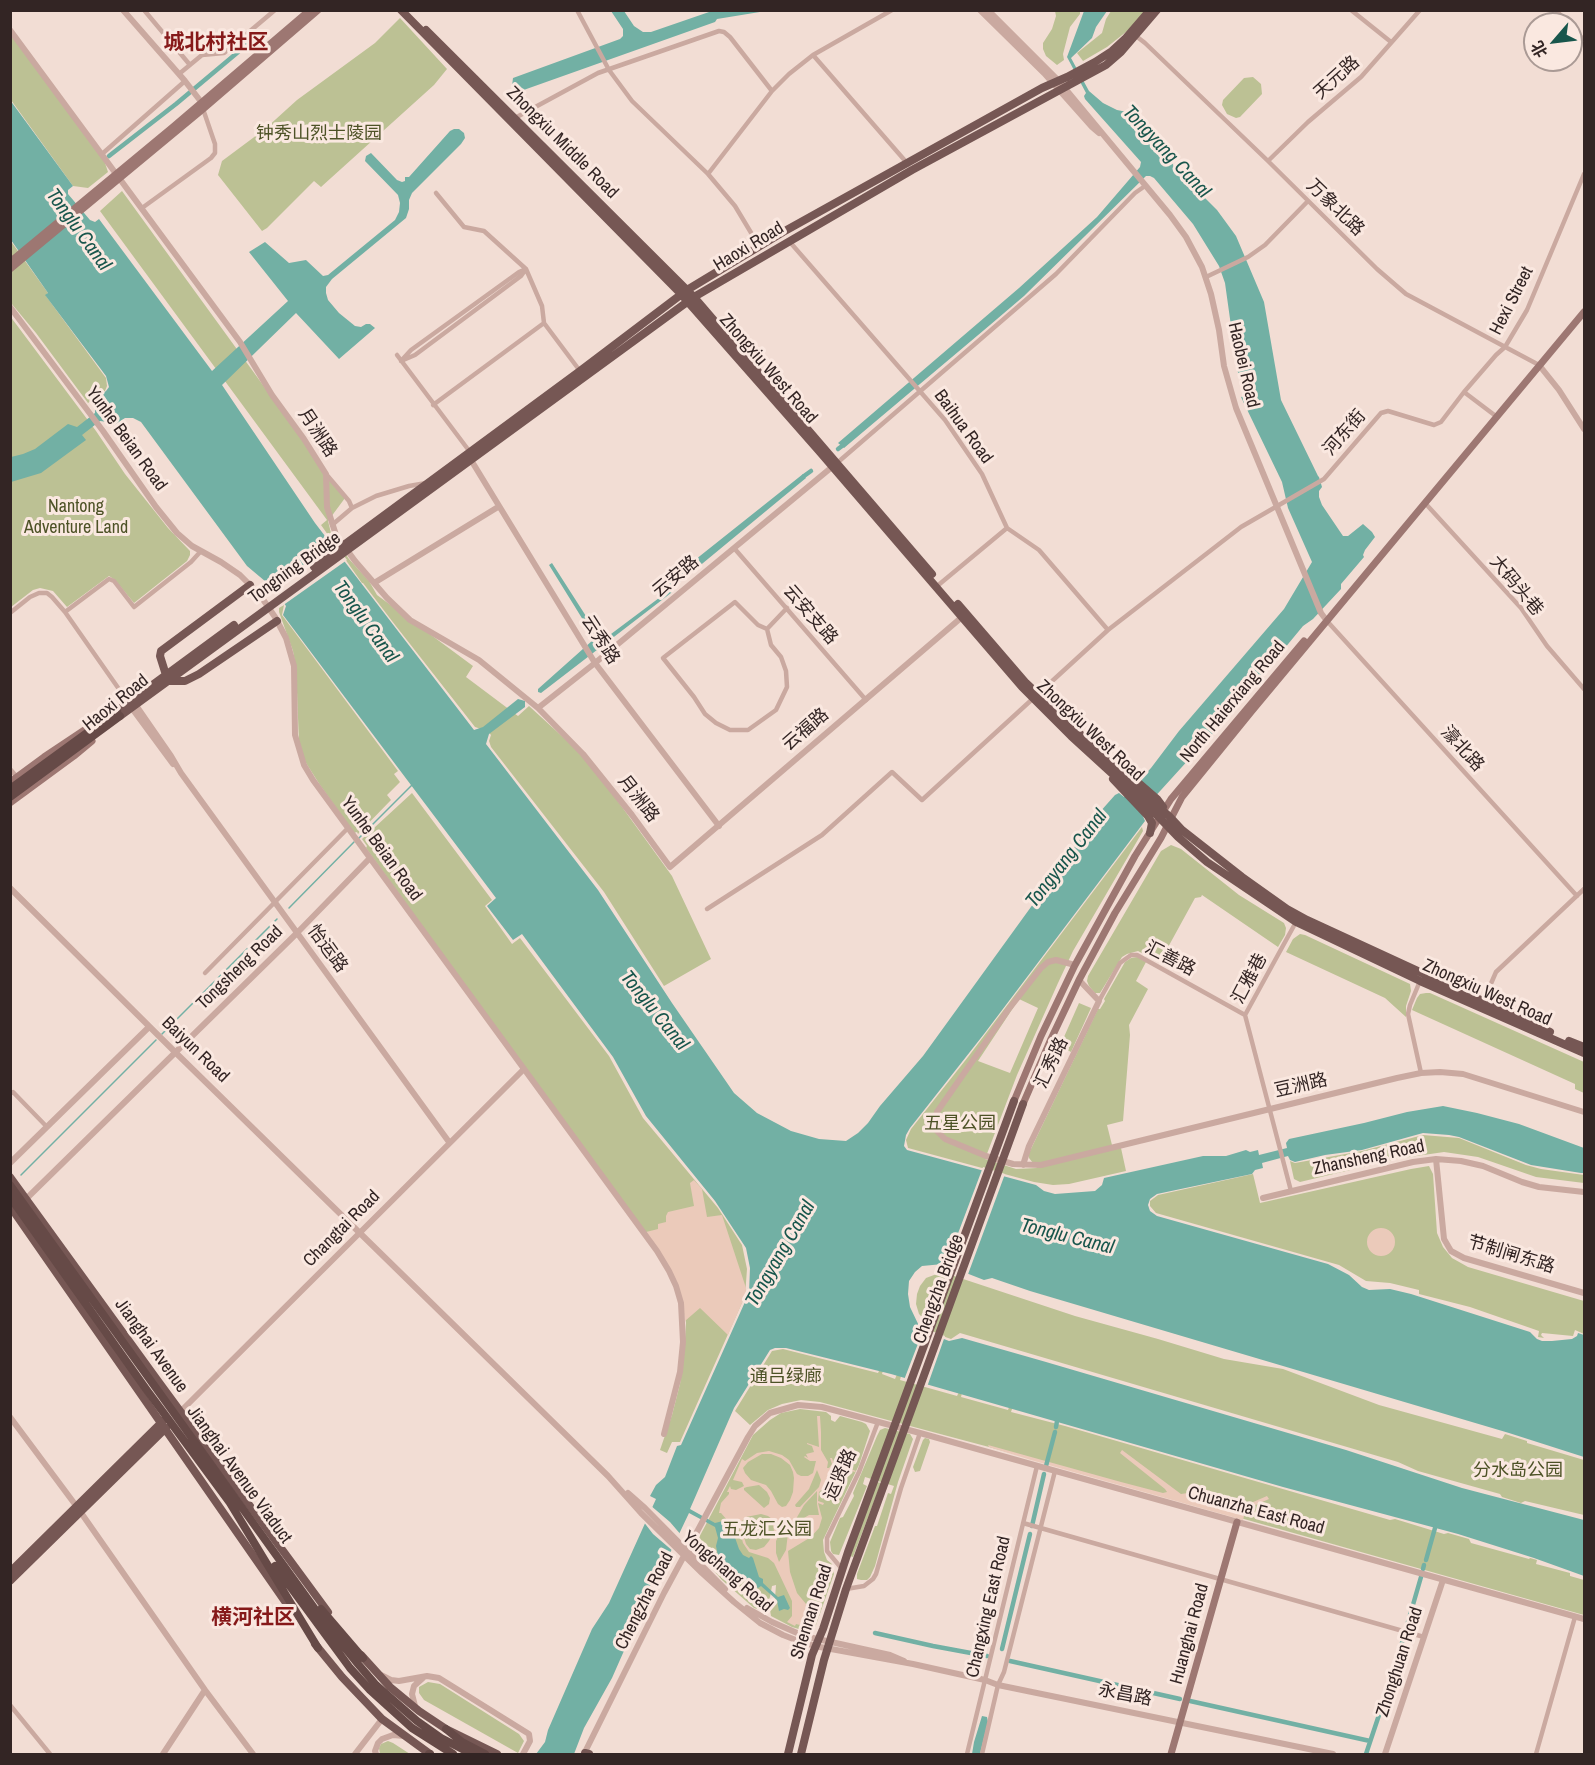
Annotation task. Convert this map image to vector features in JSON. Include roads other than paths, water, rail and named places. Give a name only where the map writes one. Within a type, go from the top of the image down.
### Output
[{"type":"highway","points":[[11,796],[118,713]]},
{"type":"highway","name":"Jianghai Avenue Viaduct","points":[[10,1185],[312,1618],[350,1668],[412,1728],[460,1746]]},
{"type":"highway","name":"Jianghai Avenue Viaduct","points":[[10,1197],[146,1389],[286,1569],[325,1623],[376,1685],[417,1722],[472,1755]]},
{"type":"highway","points":[[233,1503],[318,1648]]},
{"type":"highway","points":[[286,1569],[363,1658]]},
{"type":"highway","points":[[446,1729],[460,1746],[484,1755]]},
{"type":"main road","points":[[202,106],[310,10]]},
{"type":"main road","points":[[10,269],[318,10]]},
{"type":"main road","name":"Zhongxiu Middle Road","points":[[401,10],[684,292]]},
{"type":"main road","name":"Zhongxiu Middle Road","points":[[408,10],[691,300]]},
{"type":"main road","name":"Haoxi Road","points":[[366,532],[428,483],[470,456],[684,292],[759,246],[1055,81],[1103,57],[1119,46],[1150,10]]},
{"type":"main road","name":"Haoxi Road","points":[[366,532],[691,300],[952,147],[1090,75],[1114,59],[1157,10]]},
{"type":"main road","points":[[10,262],[175,129]]},
{"type":"main road","name":"Zhongxiu West Road","points":[[691,300],[1035,696]]},
{"type":"main road","name":"North Haierxiang Road","points":[[1023,1104],[1079,980],[1166,817],[1171,799],[1584,312]]},
{"type":"main road","name":"North Haierxiang Road","points":[[1014,1101],[1041,1036],[1075,965],[1150,833],[1166,817],[1324,617],[1425,503],[1495,416]]},
{"type":"main road","name":"Tongning Bridge","points":[[239,625],[366,532]]},
{"type":"main road","points":[[250,585],[161,651],[160,656],[166,678],[185,681],[199,674],[277,621]]},
{"type":"main road","name":"Zhongxiu West Road","points":[[938,585],[962,617],[1071,736],[1104,761],[1149,803],[1208,852],[1306,920],[1584,1053]]},
{"type":"main road","name":"Haoxi Road","points":[[14,780],[69,739],[132,704],[239,625]]},
{"type":"main road","name":"Haoxi Road","points":[[11,796],[74,756],[118,713]]},
{"type":"main road","points":[[1149,803],[1152,824],[1150,833]]},
{"type":"main road","name":"Zhongxiu West Road","points":[[1166,817],[1207,862],[1296,922],[1420,981],[1482,1004],[1584,1047]]},
{"type":"main road","name":"Chengzha Bridge","points":[[874,1481],[1014,1101]]},
{"type":"main road","name":"Chengzha Bridge","points":[[883,1484],[1023,1104]]},
{"type":"main road","name":"Jianghai Avenue","points":[[10,1177],[302,1578],[363,1658],[401,1697],[446,1729]]},
{"type":"main road","name":"Jianghai Avenue","points":[[12,1212],[141,1392],[162,1426],[318,1648],[382,1719],[430,1754]]},
{"type":"main road","name":"Changtai Road","points":[[10,1581],[162,1426],[181,1411]]},
{"type":"main road","name":"Shennan Road","points":[[788,1755],[812,1655],[874,1481]]},
{"type":"main road","name":"Shennan Road","points":[[801,1755],[846,1588],[883,1484]]},
{"type":"main road","name":"Changtai Road","points":[[10,1572],[79,1509]]},
{"type":"main road","name":"Huanghai Road","points":[[1171,1755],[1237,1522]]},
{"type":"main road","points":[[460,1746],[497,1755]]},
{"type":"street","points":[[123,10],[185,81],[202,106],[215,144],[215,153],[210,158],[142,208]]},
{"type":"street","points":[[144,10],[190,65]]},
{"type":"street","points":[[179,74],[202,55],[224,53],[275,10]]},
{"type":"street","points":[[577,10],[609,70],[632,101],[708,174],[735,207],[759,246]]},
{"type":"street","points":[[708,174],[772,91],[789,74],[813,55],[892,10]]},
{"type":"street","name":"Haobei Road","points":[[980,10],[1055,81]]},
{"type":"street","name":"Haobei Road","points":[[988,10],[1062,89],[1092,127],[1102,135],[1170,215],[1186,237],[1206,277],[1215,311],[1224,366],[1236,408],[1324,617]]},
{"type":"street","points":[[1351,10],[1391,42]]},
{"type":"street","name":"天元路","points":[[1268,160],[1361,77],[1420,10]]},
{"type":"street","name":"月洲路","points":[[10,30],[240,342],[272,395],[304,439],[326,474],[327,507],[336,535],[374,583],[410,620],[479,660],[538,708],[583,754],[670,867]]},
{"type":"street","points":[[515,118],[598,73],[719,31],[730,37],[772,91]]},
{"type":"street","name":"万象北路","points":[[1136,36],[1268,160],[1377,269],[1406,294],[1539,365]]},
{"type":"street","points":[[813,55],[907,164]]},
{"type":"street","points":[[102,154],[185,81]]},
{"type":"street","name":"Hexi Street","points":[[1464,392],[1505,347],[1527,310],[1584,174]]},
{"type":"street","points":[[835,464],[1056,274],[1144,184]]},
{"type":"street","points":[[436,193],[464,226],[484,231],[526,269],[542,306],[544,323],[580,371]]},
{"type":"street","points":[[1206,277],[1248,257],[1265,245],[1308,201]]},
{"type":"street","name":"Baihua Road","points":[[789,241],[945,420],[982,474],[1007,528]]},
{"type":"street","points":[[401,361],[411,350],[526,269]]},
{"type":"street","name":"Yunhe Beian Road","points":[[10,307],[177,533],[240,575],[260,595],[286,638],[294,666],[295,735],[304,765],[313,780],[657,1251],[676,1286],[682,1312],[683,1342],[680,1372],[664,1434]]},
{"type":"street","points":[[433,405],[544,323]]},
{"type":"street","points":[[397,355],[470,456]]},
{"type":"street","points":[[1539,365],[1559,390],[1584,429]]},
{"type":"street","points":[[1464,392],[1495,416]]},
{"type":"street","name":"河东街","points":[[707,909],[822,835],[892,772],[922,800],[1108,630],[1241,527],[1324,479],[1381,413],[1388,411],[1434,424],[1441,422],[1464,392]]},
{"type":"street","name":"云秀路","points":[[470,456],[498,507],[595,663],[719,826]]},
{"type":"street","name":"云安路","points":[[538,708],[835,464]]},
{"type":"street","points":[[326,474],[349,501],[352,508]]},
{"type":"street","points":[[332,525],[352,508],[376,496],[428,483]]},
{"type":"street","name":"大码头巷","points":[[1425,503],[1521,608],[1547,646],[1584,689]]},
{"type":"street","points":[[374,583],[498,507]]},
{"type":"street","points":[[938,585],[1007,528],[1039,550],[1108,630]]},
{"type":"street","name":"云安支路","points":[[734,548],[866,700]]},
{"type":"street","points":[[65,612],[109,579],[114,581],[134,607],[191,562],[201,551]]},
{"type":"street","points":[[10,613],[30,597],[47,592],[65,612],[132,704]]},
{"type":"street","points":[[735,602],[758,625],[767,629],[771,645],[784,664],[787,687],[776,710],[748,730],[730,730],[705,714],[663,658],[735,602]]},
{"type":"street","points":[[767,629],[787,608]]},
{"type":"street","name":"云福路","points":[[670,867],[962,617]]},
{"type":"street","name":"濠北路","points":[[1324,617],[1577,896]]},
{"type":"street","name":"怡运路","points":[[132,704],[168,759],[181,773],[449,1142]]},
{"type":"street","points":[[10,769],[14,780]]},
{"type":"street","points":[[206,973],[350,830]]},
{"type":"street","name":"Tongsheng Road","points":[[26,1199],[297,933],[370,858]]},
{"type":"street","name":"Baiyun Road","points":[[10,888],[360,1233]]},
{"type":"street","points":[[1482,1004],[1496,972],[1584,889]]},
{"type":"street","name":"汇雅巷","points":[[1291,1191],[1245,1016],[1296,922]]},
{"type":"street","name":"汇善路","points":[[1099,1001],[1120,963],[1131,955],[1137,955],[1245,1016]]},
{"type":"street","points":[[1023,1166],[986,1156],[945,1139],[937,1131],[935,1116],[952,1088],[1041,968],[1052,961],[1075,965]]},
{"type":"street","points":[[1079,980],[1099,1001]]},
{"type":"street","points":[[1420,981],[1408,1014],[1421,1073]]},
{"type":"street","name":"汇秀路","points":[[1023,1166],[1029,1146],[1099,1001]]},
{"type":"street","points":[[10,1163],[149,1027]]},
{"type":"street","name":"Changtai Road","points":[[181,1411],[524,1069]]},
{"type":"street","name":"豆洲路","points":[[1023,1166],[1041,1165],[1421,1073],[1463,1074],[1584,1112]]},
{"type":"street","points":[[10,1094],[13,1092],[47,1127]]},
{"type":"street","name":"Zhansheng Road","points":[[1263,1197],[1413,1162],[1436,1159],[1483,1166],[1539,1187],[1584,1192]]},
{"type":"street","name":"节制闸东路","points":[[1436,1159],[1444,1239],[1451,1251],[1464,1258],[1584,1293]]},
{"type":"street","name":"Yongchang Road","points":[[360,1233],[608,1476],[641,1513],[749,1609],[817,1643],[913,1664]]},
{"type":"street","name":"Chengzha Road","points":[[586,1754],[664,1593],[755,1426],[770,1413],[798,1405],[822,1407],[920,1432]]},
{"type":"street","points":[[10,1417],[79,1509],[253,1755]]},
{"type":"street","name":"运贤路","points":[[842,1569],[827,1551],[827,1538],[859,1472],[878,1422]]},
{"type":"street","points":[[846,1588],[864,1586],[873,1580],[876,1574],[920,1432]]},
{"type":"street","name":"Chuanzha East Road","points":[[920,1432],[1584,1619]]},
{"type":"street","name":"Changxing East Road","points":[[967,1755],[1036,1466]]},
{"type":"street","name":"Changxing East Road","points":[[982,1755],[1054,1471]]},
{"type":"street","points":[[1023,1523],[1424,1636]]},
{"type":"street","name":"Zhonghuan Road","points":[[1385,1755],[1443,1580]]},
{"type":"street","points":[[1536,1755],[1575,1617]]},
{"type":"street","name":"永昌路","points":[[913,1664],[998,1685],[1333,1755]]},
{"type":"street","points":[[378,1673],[391,1680],[399,1681],[427,1676],[439,1678],[529,1734],[530,1741],[523,1755]]},
{"type":"street","points":[[419,1711],[411,1694],[418,1681],[427,1676]]},
{"type":"street","points":[[163,1755],[205,1690]]},
{"type":"street","points":[[10,1705],[50,1755]]},
{"type":"street","points":[[358,1754],[382,1719]]},
{"type":"street","points":[[376,1755],[375,1751],[382,1739],[404,1736]]},
{"type":"water","points":[[611,11],[624,11],[634,26],[643,32],[651,32],[712,11],[766,11],[717,19],[715,22],[518,92],[514,90],[513,78],[620,39],[623,36],[623,29]]},
{"type":"water","points":[[1084,11],[1107,11],[1096,27],[1092,38],[1071,58],[1089,91],[1103,103],[1127,112],[1174,154],[1172,162],[1174,167],[1217,210],[1236,236],[1264,302],[1281,400],[1319,477],[1322,487],[1319,497],[1322,505],[1343,536],[1348,536],[1363,524],[1375,537],[1365,550],[1364,557],[1341,584],[1341,589],[1313,619],[1303,626],[1237,706],[1234,704],[1204,747],[1191,757],[1141,812],[1145,821],[910,1128],[904,1146],[907,1150],[1036,1185],[1044,1191],[1055,1194],[1095,1191],[1102,1185],[1104,1178],[1203,1156],[1226,1156],[1246,1150],[1250,1152],[1258,1150],[1259,1155],[1287,1148],[1286,1143],[1289,1139],[1443,1106],[1519,1124],[1584,1148],[1584,1173],[1581,1173],[1531,1165],[1459,1137],[1423,1133],[1362,1150],[1295,1162],[1288,1156],[1262,1163],[1263,1168],[1255,1170],[1252,1174],[1157,1194],[1150,1199],[1148,1205],[1150,1211],[1157,1216],[1328,1264],[1349,1275],[1369,1290],[1390,1289],[1411,1294],[1530,1332],[1542,1341],[1572,1339],[1578,1333],[1584,1335],[1584,1457],[992,1278],[984,1280],[943,1264],[922,1266],[915,1272],[909,1281],[910,1307],[921,1330],[949,1341],[962,1338],[1346,1450],[1462,1488],[1584,1520],[1584,1576],[1458,1534],[1283,1487],[891,1374],[786,1348],[775,1348],[770,1350],[734,1408],[690,1509],[715,1523],[723,1521],[727,1523],[726,1526],[733,1532],[743,1555],[753,1558],[763,1583],[778,1597],[784,1595],[790,1608],[779,1611],[777,1600],[761,1586],[758,1588],[752,1582],[727,1572],[719,1561],[715,1527],[689,1513],[664,1565],[654,1577],[612,1678],[584,1728],[574,1754],[536,1754],[545,1742],[548,1730],[592,1629],[609,1603],[656,1499],[650,1496],[656,1485],[665,1477],[677,1446],[681,1445],[749,1293],[750,1268],[746,1248],[715,1201],[646,1116],[613,1057],[522,934],[513,940],[487,906],[496,898],[283,615],[286,606],[272,587],[247,566],[141,422],[133,418],[125,418],[113,426],[108,422],[100,421],[82,435],[86,440],[41,473],[11,482],[11,457],[35,449],[68,424],[77,427],[95,413],[95,399],[109,387],[106,376],[45,295],[48,293],[11,240],[10,100],[73,186],[68,190],[68,194],[90,220],[95,222],[99,219],[212,371],[288,301],[249,252],[265,242],[289,263],[306,260],[323,276],[328,275],[395,220],[399,212],[398,195],[365,161],[366,156],[371,153],[397,180],[402,182],[450,131],[459,129],[464,133],[465,138],[461,144],[412,193],[406,218],[332,279],[326,287],[328,300],[339,313],[355,326],[370,324],[375,328],[339,359],[296,313],[222,385],[315,523],[474,730],[483,727],[518,699],[525,701],[525,707],[489,734],[486,744],[598,890],[734,1093],[757,1113],[791,1131],[819,1139],[846,1141],[868,1123],[923,1056],[1099,813],[1115,795],[1119,793],[1124,797],[1151,768],[1179,731],[1284,609],[1312,562],[1288,508],[1282,482],[1241,397],[1245,396],[1237,369],[1225,283],[1219,266],[1193,224],[1150,176],[1146,176],[1024,296],[844,448],[838,443],[1019,288],[1097,217],[1140,167],[1141,162],[1085,99],[1086,93],[1067,57]]},
{"type":"water","points":[[803,474],[806,478],[674,587],[671,593],[541,693],[538,692],[538,689],[593,640],[593,636],[549,565],[552,563],[600,638],[603,639],[667,592],[671,579]]},
{"type":"water","points":[[982,1716],[987,1717],[988,1722],[980,1754],[972,1754],[974,1742]]},
{"type":"waterway","points":[[109,156],[262,32]]},
{"type":"waterway","points":[[838,449],[842,446]]},
{"type":"waterway","points":[[804,476],[811,471]]},
{"type":"waterway","points":[[358,839],[412,785]]},
{"type":"waterway","points":[[289,908],[354,842]]},
{"type":"waterway","points":[[162,1034],[277,919]]},
{"type":"waterway","points":[[21,1175],[156,1040]]},
{"type":"waterway","points":[[1056,1427],[1057,1421]]},
{"type":"waterway","points":[[1046,1466],[1055,1432]]},
{"type":"waterway","points":[[1032,1526],[1044,1474]]},
{"type":"waterway","points":[[1426,1560],[1435,1528]]},
{"type":"waterway","points":[[1002,1649],[1030,1534]]},
{"type":"waterway","points":[[1423,1569],[1424,1565]]},
{"type":"waterway","points":[[1366,1754],[1395,1667],[1421,1577]]},
{"type":"waterway","points":[[875,1633],[987,1656]]},
{"type":"waterway","points":[[1010,1661],[1180,1699]]},
{"type":"waterway","points":[[1190,1701],[1370,1741]]},
{"type":"district","name":"城北村社区","points":[[216,43]]},
{"type":"district","name":"横河社区","points":[[253,1618]]},
{"type":"park label","name":"钟秀山烈士陵园","points":[[319,134]]},
{"type":"park label","name":"Nantong Adventure Land","points":[[76,517]]},
{"type":"park label","name":"五星公园","points":[[960,1124]]},
{"type":"park label","name":"通吕绿廊","points":[[786,1377]]},
{"type":"park label","name":"分水岛公园","points":[[1518,1471]]},
{"type":"park label","name":"五龙汇公园","points":[[767,1530]]},
{"type":"water label","name":"Tongyang Canal","points":[[1166,152]]},
{"type":"water label","name":"Tonglu Canal","points":[[78,230]]},
{"type":"water label","name":"Tonglu Canal","points":[[365,622]]},
{"type":"water label","name":"Tongyang Canal","points":[[1067,859]]},
{"type":"water label","name":"Tonglu Canal","points":[[654,1011]]},
{"type":"water label","name":"Tonglu Canal","points":[[1067,1237]]},
{"type":"water label","name":"Tongyang Canal","points":[[781,1254]]}]
